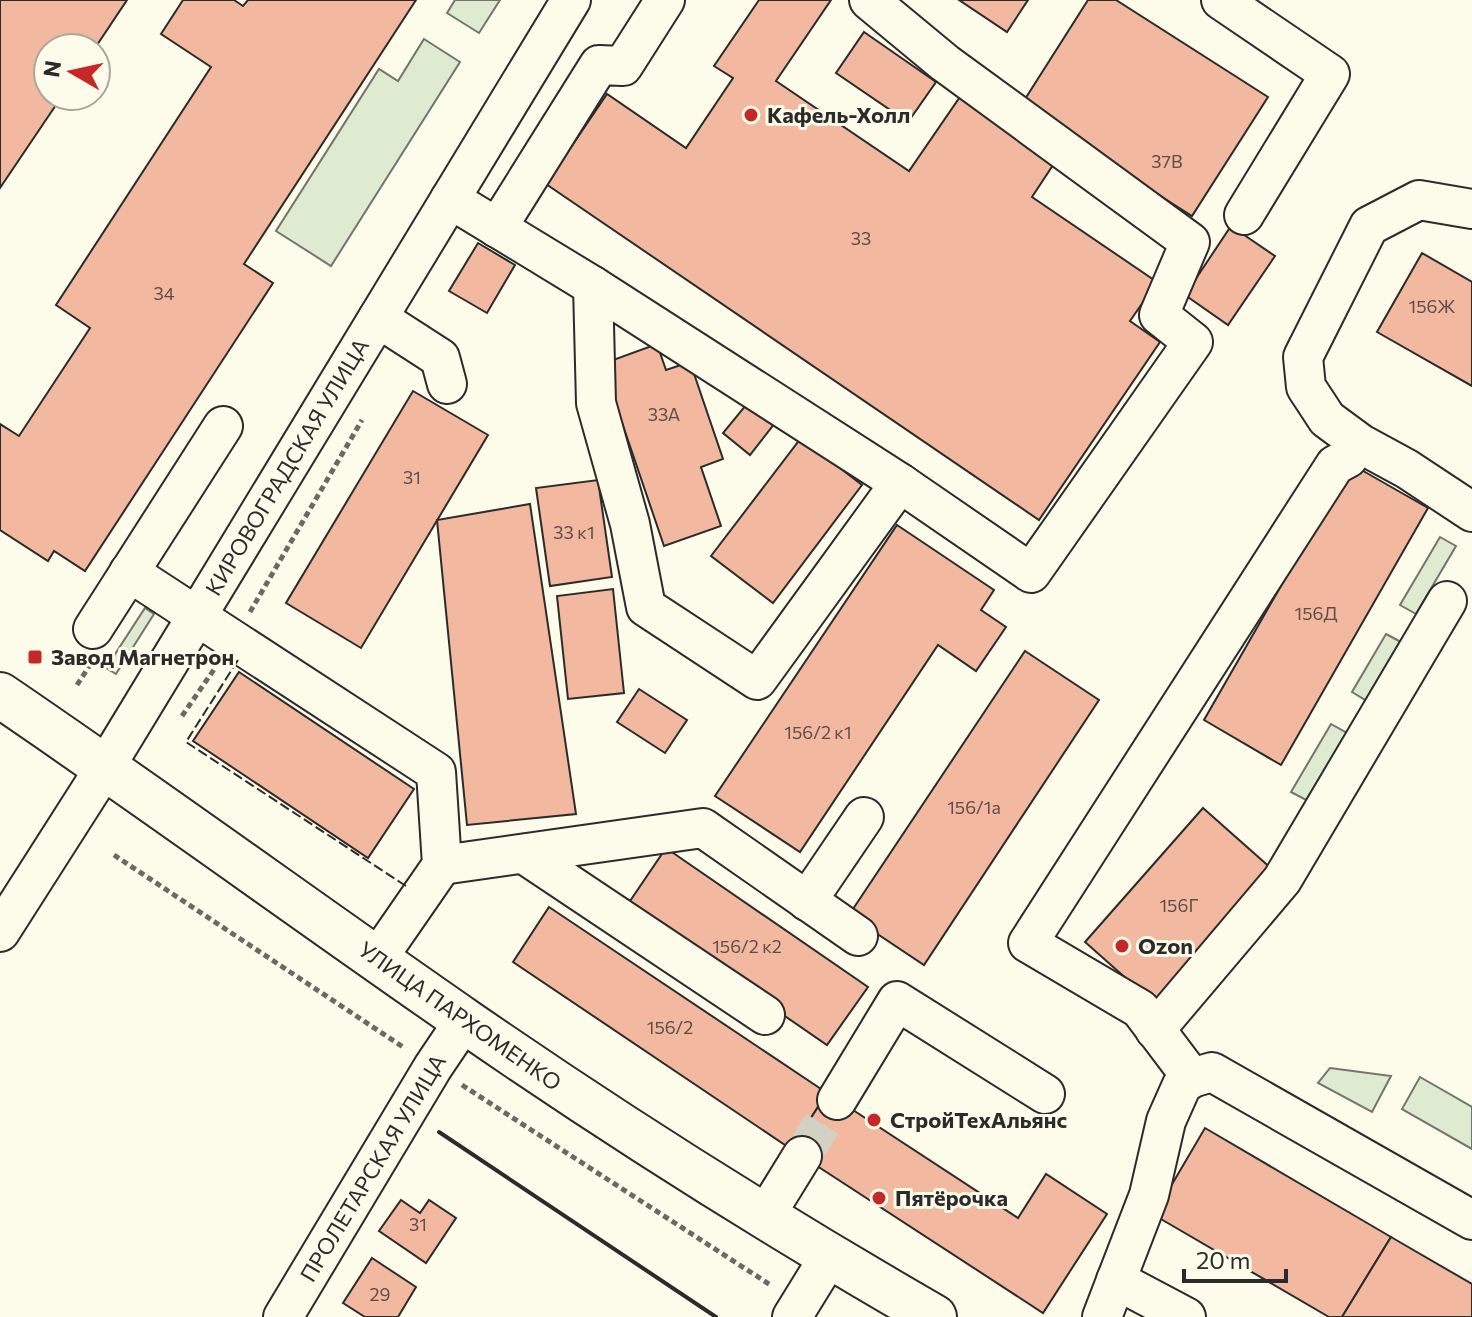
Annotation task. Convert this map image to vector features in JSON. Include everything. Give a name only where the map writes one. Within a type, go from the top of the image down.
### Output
[{"type":"main road","name":"УЛИЦА ПАРХОМЕНКО","points":[[0,695],[464,1021],[590,1105],[829,1257],[934,1317]]},
{"type":"street","name":"КИРОВОГРАДСКАЯ УЛИЦА","points":[[0,932],[104,769],[571,0]]},
{"type":"street","points":[[497,228],[599,65],[623,66],[665,0]]},
{"type":"street","points":[[450,199],[593,286],[900,483],[1031,573],[1193,342],[1159,315],[1190,242],[945,63],[869,0]]},
{"type":"street","points":[[1221,0],[1330,74],[1244,215]]},
{"type":"street","points":[[1472,209],[1419,200],[1369,226],[1303,357],[1306,387],[1327,419],[1361,444],[1407,469],[1472,512]]},
{"type":"street","points":[[593,286],[596,403],[630,524],[646,607],[757,680],[900,483]]},
{"type":"street","points":[[378,318],[440,358],[447,384]]},
{"type":"street","points":[[93,629],[223,426]]},
{"type":"street","points":[[1192,1078],[1140,1009],[1028,943],[1335,465],[1348,458]]},
{"type":"street","points":[[129,572],[436,772],[442,865],[377,959]]},
{"type":"street","points":[[1155,1030],[1282,880],[1447,601]]},
{"type":"street","points":[[807,901],[864,817]]},
{"type":"street","points":[[442,865],[703,828],[858,936]]},
{"type":"street","points":[[524,854],[765,1015]]},
{"type":"street","points":[[837,1100],[897,1001],[1045,1094]]},
{"type":"street","name":"ПРОЛЕТАРСКАЯ УЛИЦА","points":[[283,1317],[433,1067],[464,1021]]},
{"type":"street","points":[[1102,1317],[1149,1195],[1166,1121],[1182,1085],[1192,1078],[1212,1072],[1472,1220]]},
{"type":"street","points":[[765,1216],[802,1156]]},
{"type":"street","points":[[792,1317],[829,1257]]},
{"type":"street","points":[[1116,1280],[1186,1317]]},
{"type":"green space","points":[[455,0],[500,0],[479,33],[447,13]]},
{"type":"green space","points":[[424,39],[460,62],[331,266],[276,231],[379,69],[398,81]]},
{"type":"green space","points":[[1440,537],[1456,546],[1416,614],[1400,605]]},
{"type":"green space","points":[[145,608],[154,614],[116,674],[106,668]]},
{"type":"green space","points":[[1386,634],[1401,642],[1367,701],[1352,692]]},
{"type":"green space","points":[[1331,724],[1347,733],[1308,801],[1291,792]]},
{"type":"green space","points":[[1330,1068],[1391,1076],[1372,1112],[1318,1083]]},
{"type":"green space","points":[[1420,1077],[1472,1107],[1472,1149],[1402,1109]]},
{"type":"building","points":[[0,0],[127,0],[106,32],[32,32],[32,112],[51,112],[0,188]]},
{"type":"building","points":[[183,0],[234,0],[243,6],[248,0],[416,0],[244,264],[273,283],[85,571],[54,551],[48,561],[0,530],[0,424],[19,436],[90,328],[56,305],[211,67],[161,34]]},
{"type":"building","points":[[759,0],[831,0],[776,81],[909,171],[962,94],[1057,159],[1032,197],[1157,282],[1130,321],[1160,342],[1039,520],[546,184],[607,94],[686,148],[733,78],[714,66]]},
{"type":"building","points":[[959,0],[1028,0],[1007,32]]},
{"type":"building","points":[[1088,0],[1116,0],[1268,97],[1192,216],[1020,107]]},
{"type":"building","points":[[864,32],[936,82],[908,122],[836,73]]},
{"type":"building","points":[[1231,226],[1275,256],[1228,325],[1185,295]]},
{"type":"building","points":[[478,243],[515,265],[487,313],[449,291]]},
{"type":"building","points":[[1422,253],[1472,282],[1472,386],[1377,332]]},
{"type":"building","points":[[657,344],[666,370],[690,362],[723,459],[701,467],[721,526],[664,546],[602,364]]},
{"type":"building","points":[[413,391],[488,435],[361,648],[286,603]]},
{"type":"building","points":[[755,394],[782,414],[750,455],[723,433]]},
{"type":"building","points":[[801,438],[862,485],[773,603],[711,556]]},
{"type":"building","points":[[1351,464],[1428,508],[1281,765],[1204,720]]},
{"type":"building","points":[[598,480],[612,577],[550,586],[536,488]]},
{"type":"building","points":[[530,504],[576,814],[467,825],[437,520]]},
{"type":"building","points":[[897,525],[994,590],[981,610],[1006,627],[976,671],[938,645],[800,852],[715,796]]},
{"type":"building","points":[[613,589],[624,693],[568,699],[557,596]]},
{"type":"building","points":[[1025,651],[1099,700],[924,965],[849,915]]},
{"type":"building","points":[[239,672],[414,789],[368,858],[193,741]]},
{"type":"building","points":[[639,689],[687,720],[665,753],[617,722]]},
{"type":"building","points":[[1203,808],[1273,870],[1155,1004],[1085,942]]},
{"type":"building","points":[[666,848],[868,987],[827,1045],[626,907]]},
{"type":"building","points":[[549,907],[827,1093],[791,1149],[513,962]]},
{"type":"building","points":[[827,1093],[1018,1218],[1046,1174],[1107,1214],[1043,1313],[791,1149]]},
{"type":"building","points":[[1205,1128],[1391,1237],[1342,1317],[1329,1317],[1154,1215]]},
{"type":"building","points":[[401,1200],[420,1213],[429,1200],[456,1218],[426,1263],[379,1231]]},
{"type":"building","points":[[1391,1237],[1472,1284],[1472,1317],[1342,1317]]},
{"type":"building","points":[[372,1258],[416,1287],[398,1317],[365,1317],[343,1303]]},
{"type":"tunnel","points":[[802,1156],[837,1100]]},
{"type":"fence","points":[[238,660],[186,742],[409,888]]},
{"type":"wall","points":[[439,1132],[716,1317]]},
{"type":"place","name":"Кафель-Холл","points":[[751,115]]},
{"type":"place","name":"Завод Магнетрон","points":[[35,657]]},
{"type":"place","name":"Ozon","points":[[1122,946]]},
{"type":"place","name":"СтройТехАльянс","points":[[874,1120]]},
{"type":"place","name":"Пятёрочка","points":[[879,1198]]}]
